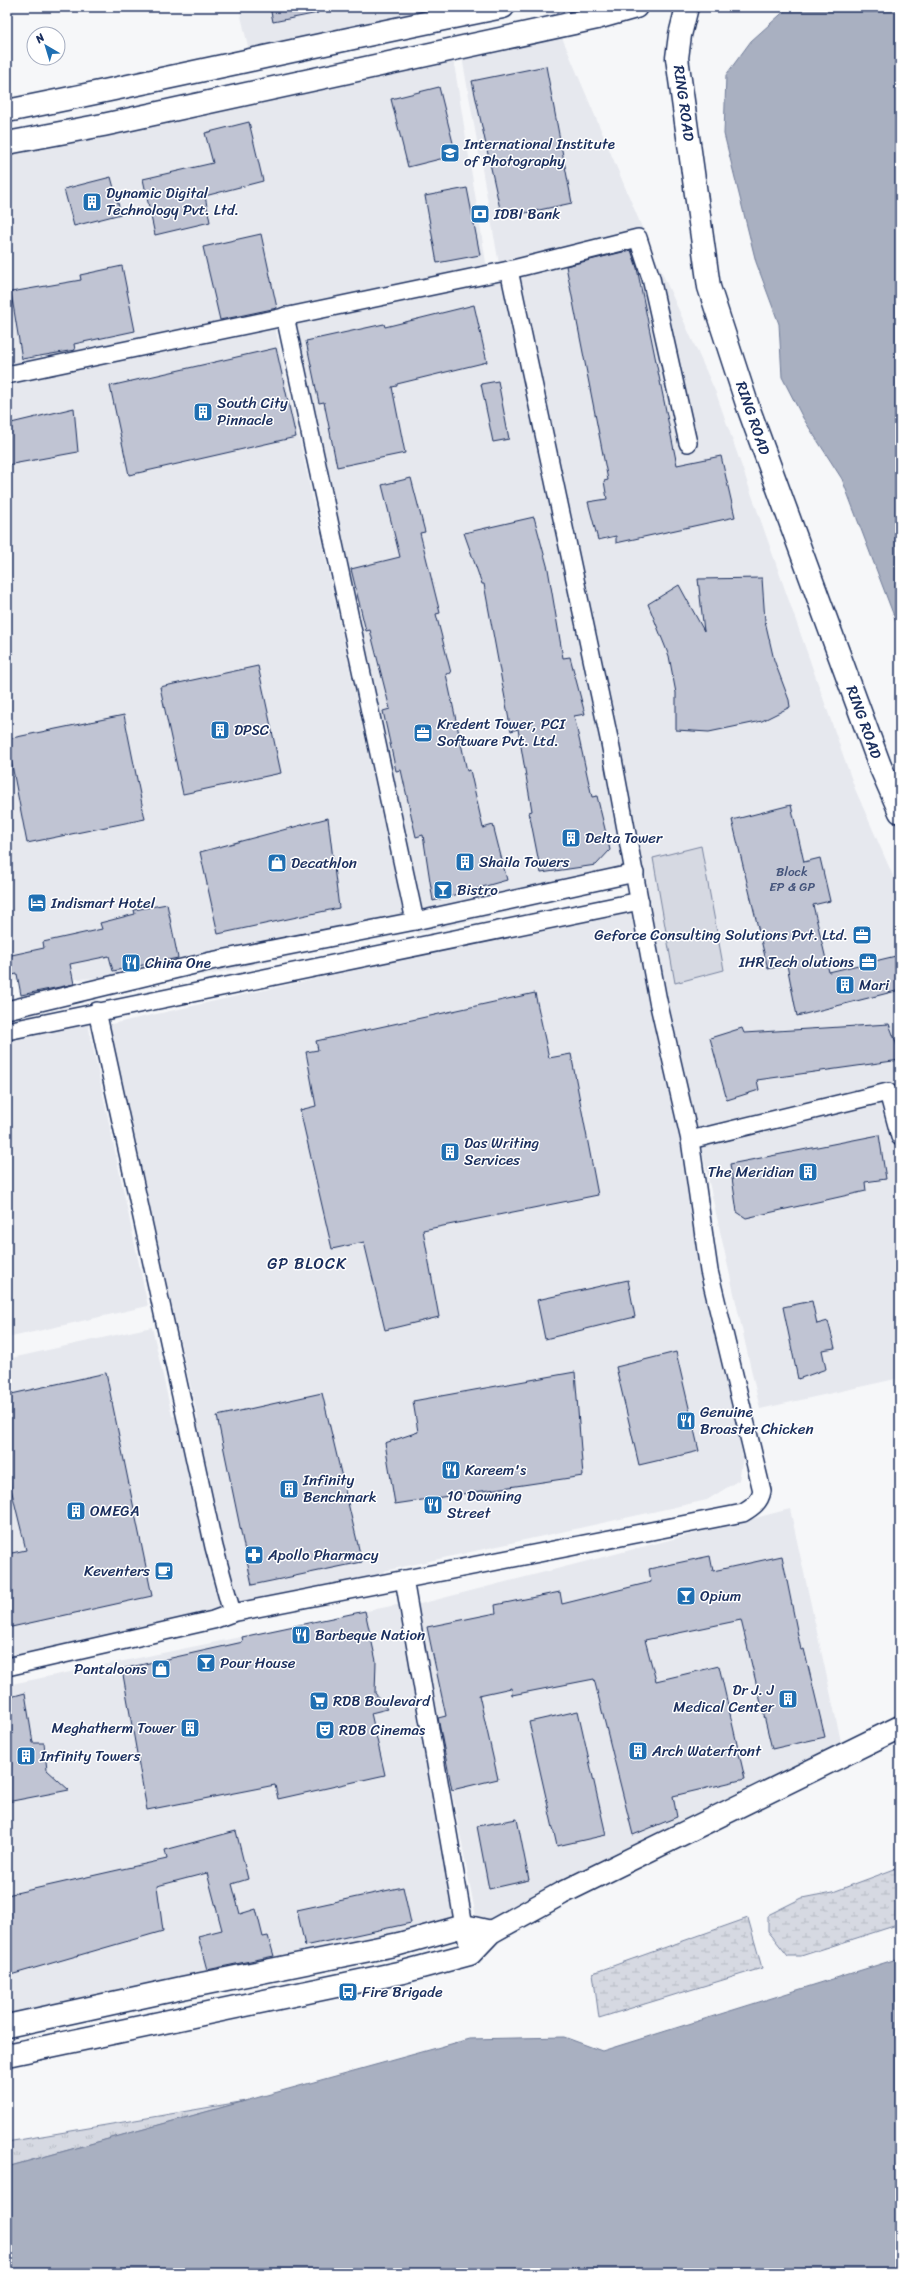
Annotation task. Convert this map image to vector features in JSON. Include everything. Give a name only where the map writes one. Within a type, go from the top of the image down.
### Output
[{"type":"street","points":[[7,111],[150,82],[370,33],[503,7]]},
{"type":"street","points":[[7,143],[156,113],[597,18],[636,7]]},
{"type":"street","name":"RING ROAD","points":[[687,7],[680,35],[677,58],[709,287],[751,414],[880,766],[900,812]]},
{"type":"street","points":[[150,82],[156,113]]},
{"type":"street","points":[[7,375],[510,270],[638,238],[652,278],[688,443]]},
{"type":"street","points":[[7,1666],[213,1620],[232,1613],[743,1513],[753,1508],[761,1499],[762,1491],[709,1271],[690,1140],[658,1001],[608,735],[510,270]]},
{"type":"street","points":[[285,316],[415,921]]},
{"type":"street","points":[[635,873],[415,921],[211,961],[7,1009],[9,1030],[640,901]]},
{"type":"street","points":[[97,1012],[214,1547],[232,1613]]},
{"type":"street","points":[[690,1140],[888,1092],[900,1137]]},
{"type":"street","points":[[404,1579],[470,1954]]},
{"type":"street","points":[[491,1932],[464,1926],[399,1944],[13,2025],[16,2053],[225,2008],[325,1989],[403,1972],[470,1954],[491,1932],[562,1893],[900,1728]]},
{"type":"street","points":[[399,1944],[403,1972]]},
{"type":"street","points":[[320,1960],[325,1989]]},
{"type":"street","points":[[220,1981],[225,2008]]},
{"type":"shaded area","points":[[239,7],[462,7],[249,51]]},
{"type":"shaded area","points":[[561,35],[646,237],[716,393],[855,789],[900,892],[900,1378],[760,1409],[641,880],[417,934],[295,325],[502,281],[462,57]]},
{"type":"shaded area","points":[[452,51],[487,269],[7,371],[7,144]]},
{"type":"shaded area","points":[[275,327],[407,930],[208,975],[7,981],[7,385]]},
{"type":"shaded area","points":[[630,909],[717,1304],[743,1458],[739,1480],[707,1500],[384,1571],[377,1590],[7,1664],[7,1359],[152,1327],[172,1416],[198,1419],[107,1025]]},
{"type":"shaded area","points":[[88,1024],[148,1306],[7,1338],[7,1040]]},
{"type":"shaded area","points":[[790,1509],[842,1746],[493,1919],[477,1922],[416,1605]]},
{"type":"shaded area","points":[[401,1604],[464,1918],[206,1978],[7,2019],[7,1685]]},
{"type":"green space","points":[[701,846],[724,970],[675,983],[653,858]]},
{"type":"green space","points":[[900,1867],[900,1924],[801,1956],[788,1956],[768,1931],[768,1915],[802,1898],[833,1892]]},
{"type":"green space","points":[[748,1918],[762,1968],[599,2018],[593,1973]]},
{"type":"green space","points":[[246,2101],[7,2167],[7,2142]]},
{"type":"water","points":[[789,7],[900,7],[900,632],[842,479],[803,418],[782,377],[779,324],[756,262],[724,134],[726,75],[751,41]]},
{"type":"water","points":[[900,1958],[900,2273],[7,2273],[7,2167],[469,2039],[564,2037],[602,2051]]},
{"type":"building","points":[[270,7],[317,7],[318,13],[273,22]]},
{"type":"building","points":[[546,66],[572,203],[502,218],[472,81]]},
{"type":"building","points":[[439,87],[456,155],[408,167],[391,99]]},
{"type":"building","points":[[249,122],[263,181],[205,196],[210,222],[155,235],[143,179],[213,163],[205,133]]},
{"type":"building","name":"Dynamic Digital Technology Pvt. Ltd.","points":[[111,177],[121,214],[74,226],[64,189]]},
{"type":"building","points":[[467,188],[480,255],[437,263],[425,196]]},
{"type":"building","points":[[261,234],[277,308],[220,320],[203,247]]},
{"type":"building","points":[[631,250],[637,268],[677,465],[721,456],[735,517],[616,543],[616,536],[598,540],[588,502],[607,499],[604,481],[608,480],[566,266]]},
{"type":"building","points":[[122,266],[135,331],[74,344],[75,350],[22,359],[11,292],[81,280],[80,275]]},
{"type":"building","points":[[474,305],[487,362],[397,384],[397,386],[392,387],[405,453],[337,467],[324,402],[319,403],[306,341],[384,324],[385,327]]},
{"type":"building","name":"South City Pinnacle","points":[[276,348],[296,437],[129,475],[110,386]]},
{"type":"building","points":[[498,381],[509,439],[493,442],[481,384]]},
{"type":"building","points":[[74,408],[78,452],[7,465],[7,424]]},
{"type":"building","points":[[411,478],[425,532],[420,533],[440,613],[436,614],[451,673],[446,674],[467,771],[470,770],[483,828],[493,825],[507,880],[433,901],[423,835],[416,837],[401,770],[396,771],[383,711],[390,709],[370,630],[366,631],[351,569],[400,557],[382,485]]},
{"type":"building","points":[[534,517],[548,569],[563,658],[570,657],[585,714],[574,716],[592,797],[597,796],[610,850],[596,865],[541,873],[529,812],[532,811],[518,729],[511,731],[484,584],[482,584],[464,533]]},
{"type":"building","points":[[762,578],[765,621],[774,660],[789,700],[790,707],[762,721],[709,732],[676,730],[676,693],[669,656],[648,604],[679,585],[704,631],[698,579]]},
{"type":"building","name":"DPSC","points":[[258,666],[281,773],[183,794],[160,687]]},
{"type":"building","points":[[124,715],[145,819],[27,843],[7,739]]},
{"type":"building","points":[[791,805],[804,862],[820,858],[830,901],[813,905],[829,972],[900,955],[900,990],[797,1016],[787,965],[768,969],[732,820]]},
{"type":"building","points":[[328,818],[339,908],[218,934],[200,852]]},
{"type":"building","points":[[167,904],[178,958],[113,971],[109,956],[70,964],[74,984],[21,995],[17,974],[8,976],[7,956],[44,948],[43,942],[102,929],[100,923],[135,914],[134,910]]},
{"type":"building","name":"Das Writing Services","points":[[535,993],[549,1058],[571,1054],[598,1195],[423,1230],[439,1317],[385,1330],[364,1242],[332,1249],[300,1110],[316,1106],[306,1052],[318,1050],[316,1041]]},
{"type":"building","points":[[889,1024],[900,1053],[900,1060],[757,1080],[759,1090],[727,1100],[710,1038],[742,1028],[744,1033]]},
{"type":"building","name":"The Meridian","points":[[879,1135],[886,1179],[865,1182],[866,1191],[746,1218],[737,1212],[730,1164]]},
{"type":"building","points":[[628,1280],[635,1317],[545,1339],[537,1300]]},
{"type":"building","points":[[812,1301],[817,1324],[828,1321],[835,1348],[822,1350],[826,1369],[798,1379],[783,1307]]},
{"type":"building","points":[[676,1352],[699,1451],[639,1465],[616,1367]]},
{"type":"building","points":[[575,1372],[583,1476],[395,1504],[385,1443],[418,1432],[413,1401]]},
{"type":"building","name":"OMEGA","points":[[106,1373],[152,1596],[7,1628],[7,1554],[26,1550],[7,1472],[7,1395]]},
{"type":"building","name":"Infinity Benchmark","points":[[322,1393],[362,1562],[252,1585],[217,1416]]},
{"type":"building","points":[[710,1556],[713,1571],[782,1556],[801,1650],[804,1649],[825,1737],[772,1749],[741,1620],[645,1640],[656,1681],[719,1666],[745,1779],[673,1796],[677,1817],[633,1835],[594,1679],[512,1695],[511,1688],[479,1695],[498,1779],[452,1790],[438,1718],[446,1716],[427,1627],[496,1613],[495,1605],[560,1592],[562,1604],[651,1582],[649,1569]]},
{"type":"building","points":[[365,1611],[376,1661],[375,1693],[387,1709],[371,1713],[385,1775],[278,1799],[275,1785],[147,1810],[122,1669],[243,1642],[242,1637]]},
{"type":"building","name":"Infinity Towers","points":[[25,1693],[33,1743],[44,1743],[47,1770],[69,1790],[7,1802],[7,1698]]},
{"type":"building","points":[[578,1711],[606,1835],[557,1846],[529,1722]]},
{"type":"building","points":[[517,1819],[529,1880],[489,1889],[477,1826]]},
{"type":"building","points":[[236,1831],[248,1879],[232,1884],[240,1914],[256,1909],[263,1937],[268,1936],[274,1956],[207,1970],[198,1936],[222,1930],[207,1873],[157,1886],[163,1931],[7,1976],[7,1895],[167,1859],[165,1850]]},
{"type":"building","points":[[403,1887],[411,1923],[305,1946],[297,1910]]},
{"type":"place","name":"International Institute of Photography","points":[[450,153]]},
{"type":"place","name":"Dynamic Digital Technology Pvt. Ltd.","points":[[92,202]]},
{"type":"place","name":"IDBI Bank","points":[[480,214]]},
{"type":"place","name":"South City Pinnacle","points":[[203,412]]},
{"type":"place","name":"DPSC","points":[[220,730]]},
{"type":"place","name":"Kredent Tower, PCI Software Pvt. Ltd.","points":[[423,733]]},
{"type":"place","name":"Delta Tower","points":[[571,838]]},
{"type":"place","name":"Shaila Towers","points":[[465,862]]},
{"type":"place","name":"Decathlon","points":[[277,863]]},
{"type":"place","name":"Bistro","points":[[443,890]]},
{"type":"place","name":"Indismart Hotel","points":[[37,903]]},
{"type":"place","name":"Geforce Consulting Solutions Pvt. Ltd.","points":[[862,935]]},
{"type":"place","name":"IHR Tech olutions","points":[[868,962]]},
{"type":"place","name":"China One","points":[[131,963]]},
{"type":"place","name":"Mari","points":[[845,985]]},
{"type":"place","name":"Das Writing Services","points":[[450,1152]]},
{"type":"place","name":"The Meridian","points":[[808,1172]]},
{"type":"place","name":"Genuine Broaster Chicken","points":[[686,1421]]},
{"type":"place","name":"Kareem's","points":[[451,1470]]},
{"type":"place","name":"Infinity Benchmark","points":[[289,1489]]},
{"type":"place","name":"10 Downing Street","points":[[433,1505]]},
{"type":"place","name":"OMEGA","points":[[76,1511]]},
{"type":"place","name":"Apollo Pharmacy","points":[[254,1555]]},
{"type":"place","name":"Keventers","points":[[164,1571]]},
{"type":"place","name":"Opium","points":[[686,1596]]},
{"type":"place","name":"Barbeque Nation","points":[[301,1635]]},
{"type":"place","name":"Pour House","points":[[206,1663]]},
{"type":"place","name":"Pantaloons","points":[[161,1669]]},
{"type":"place","name":"Dr J. J Medical Center","points":[[788,1699]]},
{"type":"place","name":"RDB Boulevard","points":[[319,1701]]},
{"type":"place","name":"Meghatherm Tower","points":[[190,1728]]},
{"type":"place","name":"RDB Cinemas","points":[[325,1730]]},
{"type":"place","name":"Arch Waterfront","points":[[638,1751]]},
{"type":"place","name":"Infinity Towers","points":[[26,1756]]},
{"type":"place","name":"Fire Brigade","points":[[348,1992]]},
{"type":"district","name":"GP BLOCK","points":[[307,1263]]}]
